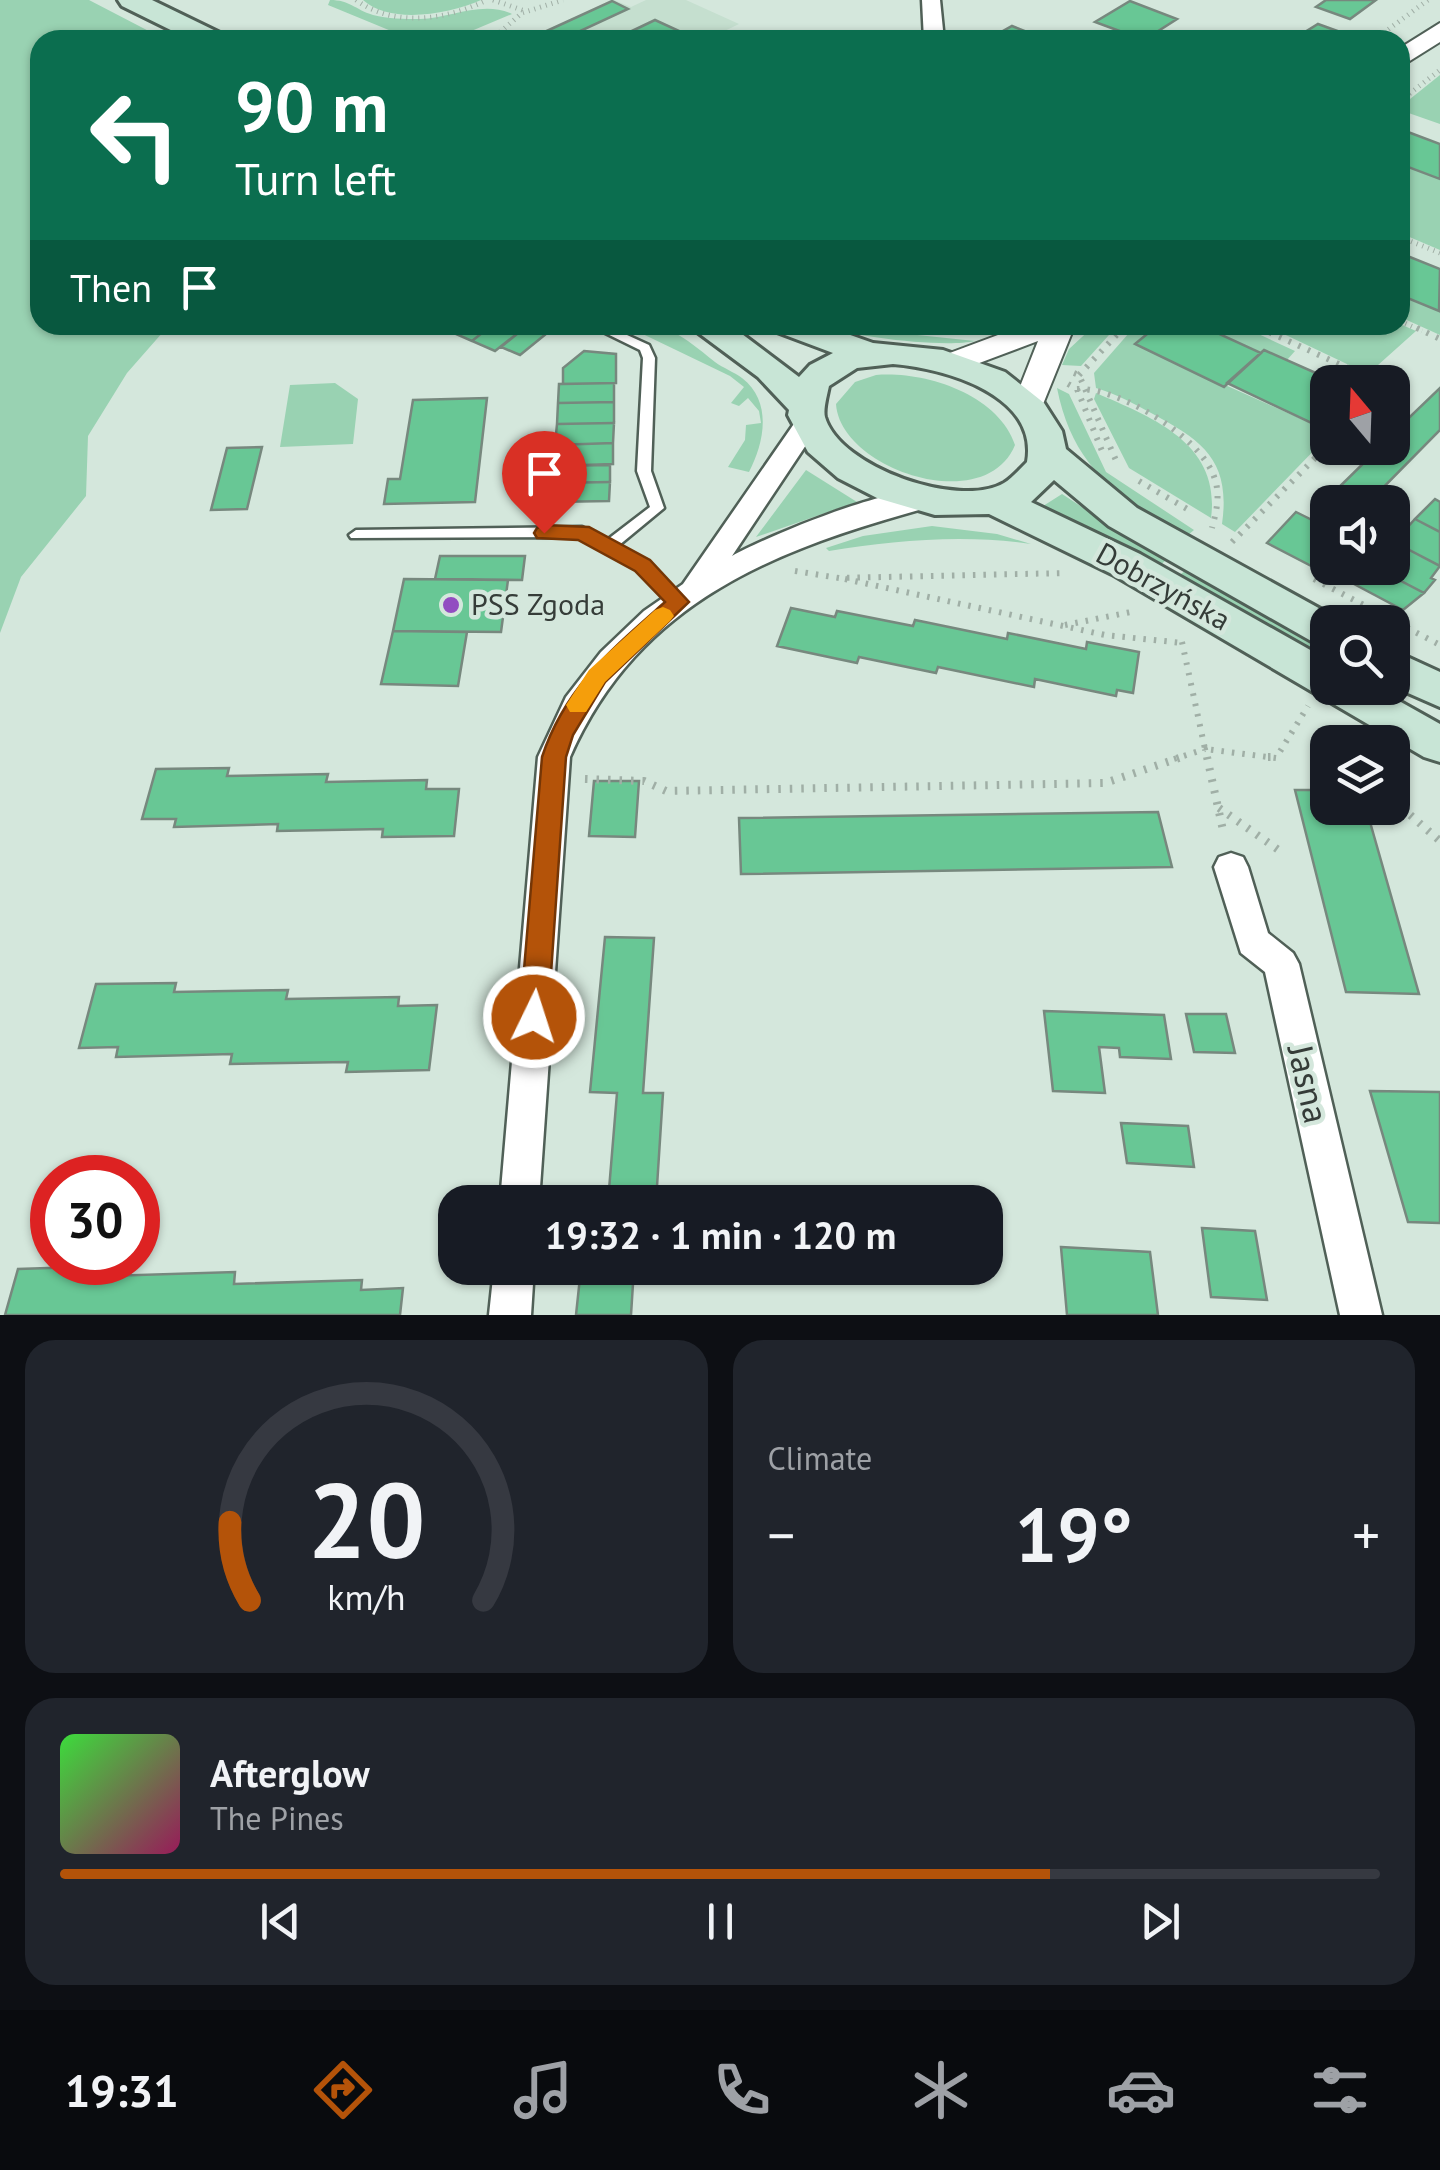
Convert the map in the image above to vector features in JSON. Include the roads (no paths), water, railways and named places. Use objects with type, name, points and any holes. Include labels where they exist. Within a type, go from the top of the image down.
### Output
[{"type":"main road","points":[[131,0],[192,30]]},
{"type":"main road","points":[[722,335],[785,380],[817,439],[846,464],[890,488],[923,500],[970,505],[995,502],[1038,475],[1048,453],[1043,429],[1028,406],[1000,386],[950,364],[908,354],[870,354],[842,361],[823,372],[812,384],[806,414]]},
{"type":"main road","points":[[817,335],[870,354]]},
{"type":"main road","name":"Dobrzyńska","points":[[1048,453],[1095,497],[1124,517],[1310,621]]},
{"type":"main road","name":"Dobrzyńska","points":[[995,502],[1126,564],[1310,681]]},
{"type":"main road","points":[[1410,675],[1440,691]]},
{"type":"main road","name":"Dobrzyńska","points":[[1355,705],[1440,745]]},
{"type":"street","points":[[931,0],[933,30]]},
{"type":"street","points":[[1410,52],[1440,30]]},
{"type":"street","points":[[950,364],[1029,335]]},
{"type":"street","points":[[1028,406],[1056,372],[1056,335]]},
{"type":"street","points":[[686,596],[806,414]]},
{"type":"street","points":[[520,1185],[554,757],[562,733],[597,676],[686,596],[771,546],[827,522],[923,500]]},
{"type":"street","name":"Jasna","points":[[1230,867],[1253,942],[1281,964],[1361,1315]]},
{"type":"street","points":[[510,1315],[513,1285]]},
{"type":"lane","points":[[609,546],[657,508],[644,470],[649,358],[646,348],[618,335]]},
{"type":"lane","points":[[356,535],[582,532],[642,565],[686,596]]},
{"type":"place","name":"PSS Zgoda","points":[[451,605]]}]
